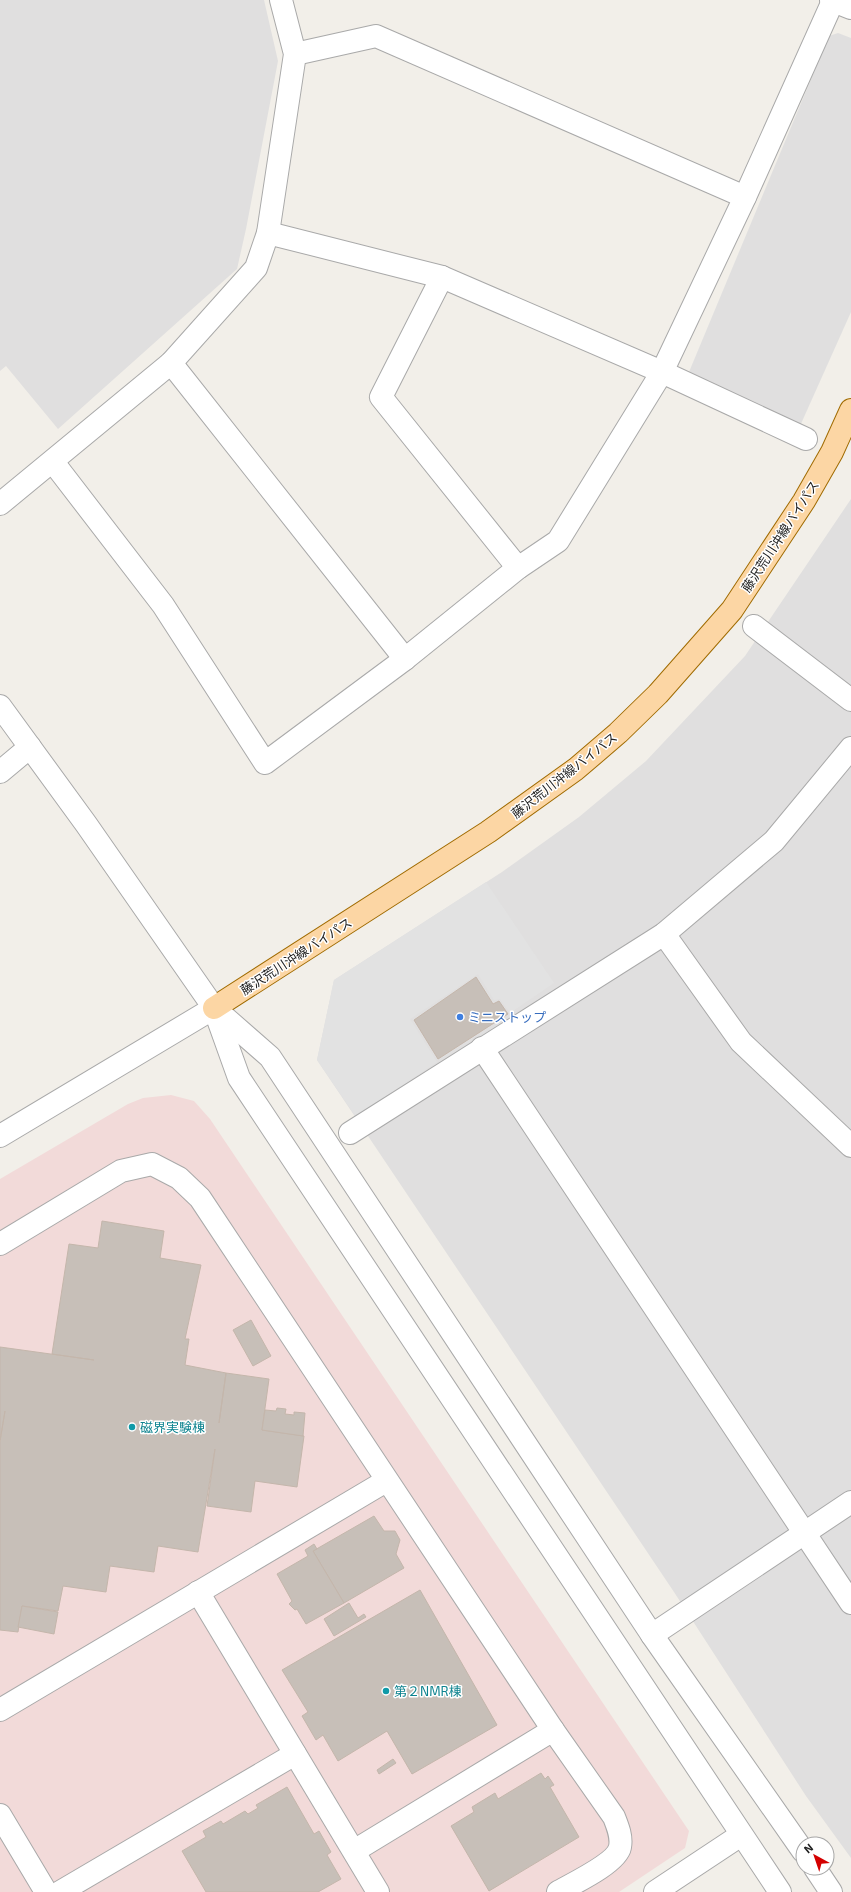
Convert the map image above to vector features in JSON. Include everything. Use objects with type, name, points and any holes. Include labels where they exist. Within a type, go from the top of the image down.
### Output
[{"type":"main road","name":"藤沢荒川沖線バイパス","points":[[214,1008],[507,819],[576,768],[618,734],[658,694],[732,610],[804,501],[832,452],[851,410]]},
{"type":"street","points":[[0,504],[53,462],[171,363],[256,268],[268,233],[295,54],[281,0]]},
{"type":"street","points":[[53,462],[163,605],[265,763],[405,659],[518,568],[558,541],[662,372],[838,3]]},
{"type":"street","points":[[295,54],[376,36],[745,197]]},
{"type":"street","points":[[268,233],[442,277],[662,372],[806,439]]},
{"type":"street","points":[[442,277],[381,397],[518,568]]},
{"type":"street","points":[[171,363],[405,659]]},
{"type":"street","points":[[754,626],[851,700]]},
{"type":"street","points":[[0,706],[149,913],[214,1008],[270,1058],[652,1635],[795,1841]]},
{"type":"street","points":[[0,772],[30,747]]},
{"type":"street","points":[[350,1132],[664,934],[774,841],[851,748]]},
{"type":"street","points":[[664,934],[741,1042],[851,1146]]},
{"type":"street","points":[[0,1136],[214,1008]]},
{"type":"street","points":[[214,1008],[242,1084],[780,1892]]},
{"type":"street","points":[[482,1048],[851,1603]]},
{"type":"street","points":[[0,1244],[121,1171],[152,1164],[179,1178],[200,1198],[386,1481],[553,1730],[614,1817],[620,1831],[620,1848],[610,1862],[558,1892]]},
{"type":"street","points":[[0,1710],[386,1481]]},
{"type":"street","points":[[652,1635],[851,1502]]},
{"type":"street","points":[[198,1592],[378,1892]]},
{"type":"street","points":[[354,1851],[553,1730]]},
{"type":"street","points":[[60,1892],[296,1754]]},
{"type":"street","points":[[0,1815],[46,1892]]},
{"type":"street","points":[[655,1892],[741,1835]]},
{"type":"street","points":[[820,1876],[831,1892]]},
{"type":"shaded area","points":[[0,0],[264,0],[278,61],[237,269],[58,429],[6,366],[0,371]]},
{"type":"shaded area","points":[[838,33],[851,38],[851,312],[800,426],[689,372],[829,36]]},
{"type":"shaded area","points":[[851,499],[851,1858],[806,1796],[674,1592],[317,1060],[334,980],[502,872],[579,817],[646,761],[745,656]]},
{"type":"shaded area","points":[[486,882],[554,983],[510,1013],[500,999],[494,1000],[478,974],[410,1019],[437,1062],[356,1117],[317,1060],[334,980]]},
{"type":"shaded area","points":[[171,1095],[194,1101],[210,1119],[689,1831],[685,1848],[619,1892],[0,1892],[0,1179],[128,1104],[143,1098]]},
{"type":"building","name":"ミニストップ","points":[[476,977],[493,1004],[499,1001],[508,1014],[438,1059],[414,1020]]},
{"type":"building","name":"磁界実験棟","points":[[102,1221],[164,1231],[160,1258],[201,1265],[185,1339],[189,1339],[185,1365],[269,1379],[262,1430],[304,1436],[297,1487],[255,1481],[251,1512],[207,1506],[215,1449],[198,1552],[158,1546],[154,1572],[110,1566],[106,1592],[63,1586],[58,1611],[22,1606],[18,1632],[0,1630],[0,1442],[5,1411],[0,1440],[0,1347],[94,1360],[52,1354],[69,1244],[98,1248]]},
{"type":"building","points":[[251,1320],[271,1356],[253,1366],[233,1330]]},
{"type":"building","points":[[277,1408],[286,1409],[285,1414],[294,1415],[294,1412],[305,1413],[303,1436],[262,1430],[265,1410],[276,1411]]},
{"type":"building","points":[[374,1516],[384,1531],[395,1531],[400,1540],[396,1554],[404,1568],[344,1603],[313,1551]]},
{"type":"building","points":[[314,1544],[317,1549],[313,1551],[344,1603],[306,1624],[297,1609],[295,1610],[289,1604],[292,1601],[277,1574],[308,1556],[305,1550]]},
{"type":"building","name":"第２NMR棟","points":[[420,1590],[497,1725],[412,1774],[387,1731],[338,1761],[323,1735],[316,1740],[302,1716],[308,1712],[282,1670]]},
{"type":"building","points":[[349,1603],[358,1618],[364,1614],[366,1617],[334,1636],[324,1619]]},
{"type":"building","points":[[22,1606],[58,1612],[54,1634],[18,1627]]},
{"type":"building","points":[[393,1759],[396,1763],[379,1774],[377,1770]]},
{"type":"building","points":[[541,1773],[545,1779],[548,1776],[554,1785],[550,1787],[579,1837],[489,1891],[451,1826],[474,1812],[472,1807],[495,1793],[498,1799]]},
{"type":"building","points":[[287,1787],[314,1834],[319,1831],[331,1852],[327,1855],[341,1879],[318,1892],[206,1892],[182,1851],[206,1837],[203,1831],[221,1821],[223,1824],[245,1811],[248,1814],[258,1808],[256,1805]]},
{"type":"place","name":"ミニストップ","points":[[460,1017]]},
{"type":"place","name":"磁界実験棟","points":[[132,1427]]},
{"type":"place","name":"第２NMR棟","points":[[386,1691]]}]
